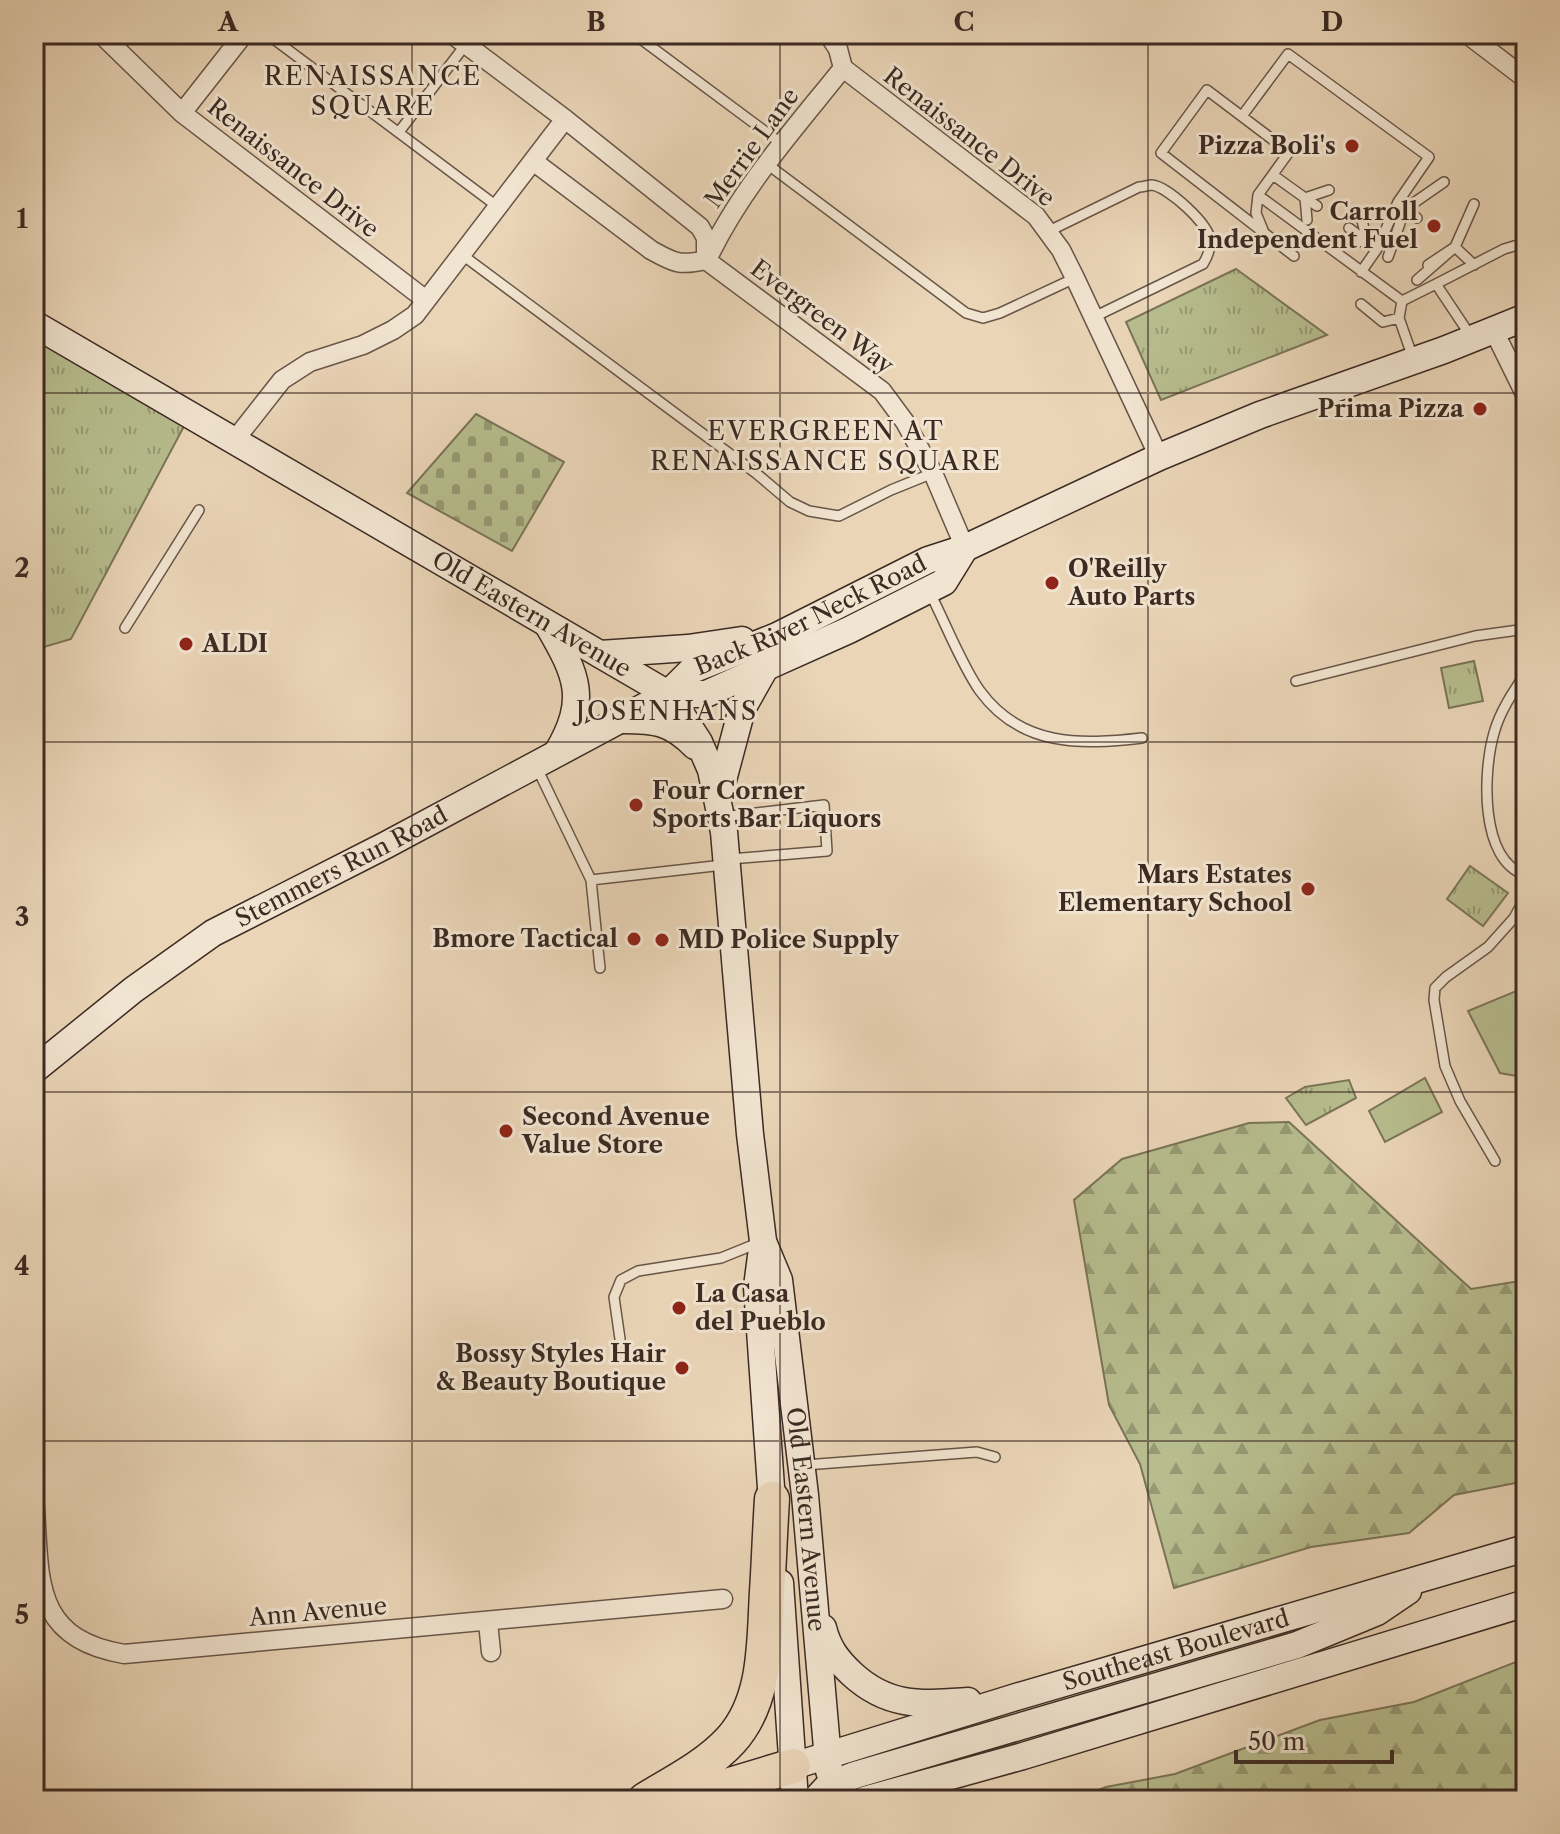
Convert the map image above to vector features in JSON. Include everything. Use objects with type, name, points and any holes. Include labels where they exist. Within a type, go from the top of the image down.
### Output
[{"type":"highway","points":[[645,1800],[716,1755],[734,1736],[752,1707],[764,1652],[772,1499]]},
{"type":"highway","points":[[680,1800],[793,1766]]},
{"type":"street","name":"Renaissance Drive","points":[[101,34],[182,113],[426,300]]},
{"type":"street","points":[[182,113],[244,34]]},
{"type":"street","name":"Renaissance Drive","points":[[828,34],[838,49],[843,68],[1036,216],[1049,231],[1094,317],[1159,457]]},
{"type":"street","points":[[1467,34],[1526,79]]},
{"type":"street","points":[[459,39],[700,227],[706,238],[706,260],[684,265],[651,250],[533,161]]},
{"type":"street","name":"Merrie Lane","points":[[706,260],[719,233],[767,164],[843,68]]},
{"type":"street","points":[[234,441],[282,380],[310,362],[363,345],[415,315],[565,119]]},
{"type":"street","name":"Evergreen Way","points":[[706,260],[882,391],[905,422],[933,473],[965,548]]},
{"type":"street","name":"Back River Neck Road","points":[[668,694],[692,670],[777,636],[928,560],[965,548],[1159,457],[1260,415],[1414,361],[1526,317]]},
{"type":"street","name":"Old Eastern Avenue","points":[[34,324],[668,694],[683,714],[705,755],[720,806],[727,862],[750,1134],[763,1241],[757,1287],[795,1800]]},
{"type":"street","points":[[1484,335],[1526,396]]},
{"type":"street","name":"Back River Neck Road","points":[[668,694],[706,694],[764,670],[929,590],[944,582],[965,548]]},
{"type":"street","points":[[546,759],[566,737],[575,711],[577,688],[572,666],[548,625]]},
{"type":"street","points":[[600,654],[688,648],[777,636]]},
{"type":"street","points":[[720,806],[742,709],[764,670]]},
{"type":"street","name":"Stemmers Run Road","points":[[34,1070],[144,981],[213,933],[386,845],[668,694]]},
{"type":"street","points":[[619,720],[651,720],[669,725],[705,755]]},
{"type":"street","name":"Old Eastern Avenue","points":[[763,1241],[779,1280],[801,1466],[828,1755],[825,1795]]},
{"type":"street","name":"Ann Avenue","points":[[34,1496],[42,1592],[50,1611],[68,1633],[98,1650],[124,1654],[723,1599]]},
{"type":"street","name":"Southeast Boulevard","points":[[793,1766],[1016,1697],[1526,1548]]},
{"type":"street","points":[[825,1795],[855,1775],[1297,1645],[1377,1612],[1431,1576]]},
{"type":"street","points":[[812,1586],[828,1646],[841,1663],[873,1692],[894,1700],[928,1704],[1016,1697]]},
{"type":"street","points":[[864,1800],[1023,1756],[1526,1603]]},
{"type":"street","points":[[488,1622],[491,1652]]},
{"type":"street","points":[[923,1800],[1023,1756]]},
{"type":"lane","points":[[267,34],[498,207]]},
{"type":"lane","points":[[634,34],[782,144]]},
{"type":"lane","points":[[399,132],[459,39]]},
{"type":"lane","points":[[1242,116],[1288,54],[1429,157],[1361,272]]},
{"type":"lane","points":[[1263,232],[1256,213],[1258,195],[1289,152],[1207,90],[1161,153],[1263,232],[1294,256]]},
{"type":"lane","points":[[767,164],[966,313],[983,318],[1000,313],[1075,278]]},
{"type":"lane","points":[[1273,175],[1317,206]]},
{"type":"lane","points":[[1388,257],[1402,205],[1444,182]]},
{"type":"lane","points":[[1049,231],[1139,187],[1152,185],[1166,191],[1201,221],[1211,238],[1209,253],[1203,264],[1094,317]]},
{"type":"lane","points":[[1305,198],[1329,190]]},
{"type":"lane","points":[[1258,195],[1402,301]]},
{"type":"lane","points":[[1402,205],[1434,195]]},
{"type":"lane","points":[[1305,198],[1307,220]]},
{"type":"lane","points":[[1417,280],[1455,247],[1474,204]]},
{"type":"lane","points":[[1402,205],[1417,218]]},
{"type":"lane","points":[[1399,243],[1402,205]]},
{"type":"lane","points":[[1360,212],[1367,241]]},
{"type":"lane","points":[[1428,265],[1455,247],[1463,218]]},
{"type":"lane","points":[[1349,228],[1377,249]]},
{"type":"lane","points":[[1338,243],[1367,241]]},
{"type":"lane","points":[[1445,242],[1474,265]]},
{"type":"lane","points":[[1402,301],[1521,244],[1526,251]]},
{"type":"lane","points":[[461,254],[757,474],[790,502],[809,511],[839,516],[933,473]]},
{"type":"lane","points":[[1436,284],[1484,335]]},
{"type":"lane","points":[[1402,301],[1399,318],[1414,361]]},
{"type":"lane","points":[[1361,304],[1383,322],[1399,318]]},
{"type":"lane","points":[[125,628],[199,510]]},
{"type":"lane","points":[[929,590],[979,689],[995,709],[1029,730],[1060,741],[1104,742],[1142,738]]},
{"type":"lane","points":[[1296,681],[1475,636],[1526,629]]},
{"type":"lane","points":[[1526,673],[1502,709],[1493,735],[1487,796],[1491,830],[1505,862],[1516,872],[1526,875]]},
{"type":"lane","points":[[546,759],[591,880],[600,968]]},
{"type":"lane","points":[[591,880],[827,851],[824,805],[720,806]]},
{"type":"lane","points":[[1495,1161],[1460,1101],[1445,1066],[1434,1000],[1435,988],[1488,947],[1514,918],[1526,896]]},
{"type":"lane","points":[[620,1339],[614,1297],[621,1280],[638,1271],[721,1258],[763,1241]]},
{"type":"lane","points":[[801,1466],[977,1452],[995,1457]]},
{"type":"green space","points":[[1236,269],[1327,335],[1161,400],[1126,322]]},
{"type":"green space","points":[[34,323],[190,415],[71,639],[34,650]]},
{"type":"green space","points":[[476,414],[564,462],[512,551],[407,493]]},
{"type":"green space","points":[[1474,661],[1483,701],[1449,708],[1441,668]]},
{"type":"green space","points":[[1470,866],[1508,893],[1483,926],[1447,899]]},
{"type":"green space","points":[[1526,987],[1526,1075],[1522,1077],[1500,1073],[1468,1011]]},
{"type":"green space","points":[[1425,1078],[1442,1112],[1385,1142],[1369,1111]]},
{"type":"green space","points":[[1349,1080],[1356,1098],[1306,1125],[1286,1098],[1305,1087]]},
{"type":"green space","points":[[1289,1122],[1471,1289],[1526,1280],[1526,1481],[1454,1495],[1409,1533],[1311,1547],[1174,1588],[1140,1464],[1109,1405],[1074,1200],[1122,1159],[1249,1123]]},
{"type":"green space","points":[[1526,1658],[1526,1800],[1074,1800],[1106,1787],[1175,1774],[1320,1720],[1414,1702]]},
{"type":"place","name":"Pizza Boli's","points":[[1352,146]]},
{"type":"place","name":"Carroll Independent Fuel","points":[[1434,226]]},
{"type":"place","name":"Prima Pizza","points":[[1480,409]]},
{"type":"place","name":"O'Reilly Auto Parts","points":[[1052,583]]},
{"type":"place","name":"ALDI","points":[[186,644]]},
{"type":"place","name":"Four Corner Sports Bar Liquors","points":[[636,805]]},
{"type":"place","name":"Mars Estates Elementary School","points":[[1308,889]]},
{"type":"place","name":"Bmore Tactical","points":[[634,939]]},
{"type":"place","name":"MD Police Supply","points":[[662,940]]},
{"type":"place","name":"Second Avenue Value Store","points":[[506,1131]]},
{"type":"place","name":"La Casa del Pueblo","points":[[679,1308]]},
{"type":"place","name":"Bossy Styles Hair & Beauty Boutique","points":[[682,1368]]},
{"type":"district","name":"RENAISSANCE SQUARE","points":[[373,91]]},
{"type":"district","name":"EVERGREEN AT RENAISSANCE SQUARE","points":[[826,446]]},
{"type":"district","name":"JOSENHANS","points":[[667,711]]}]
